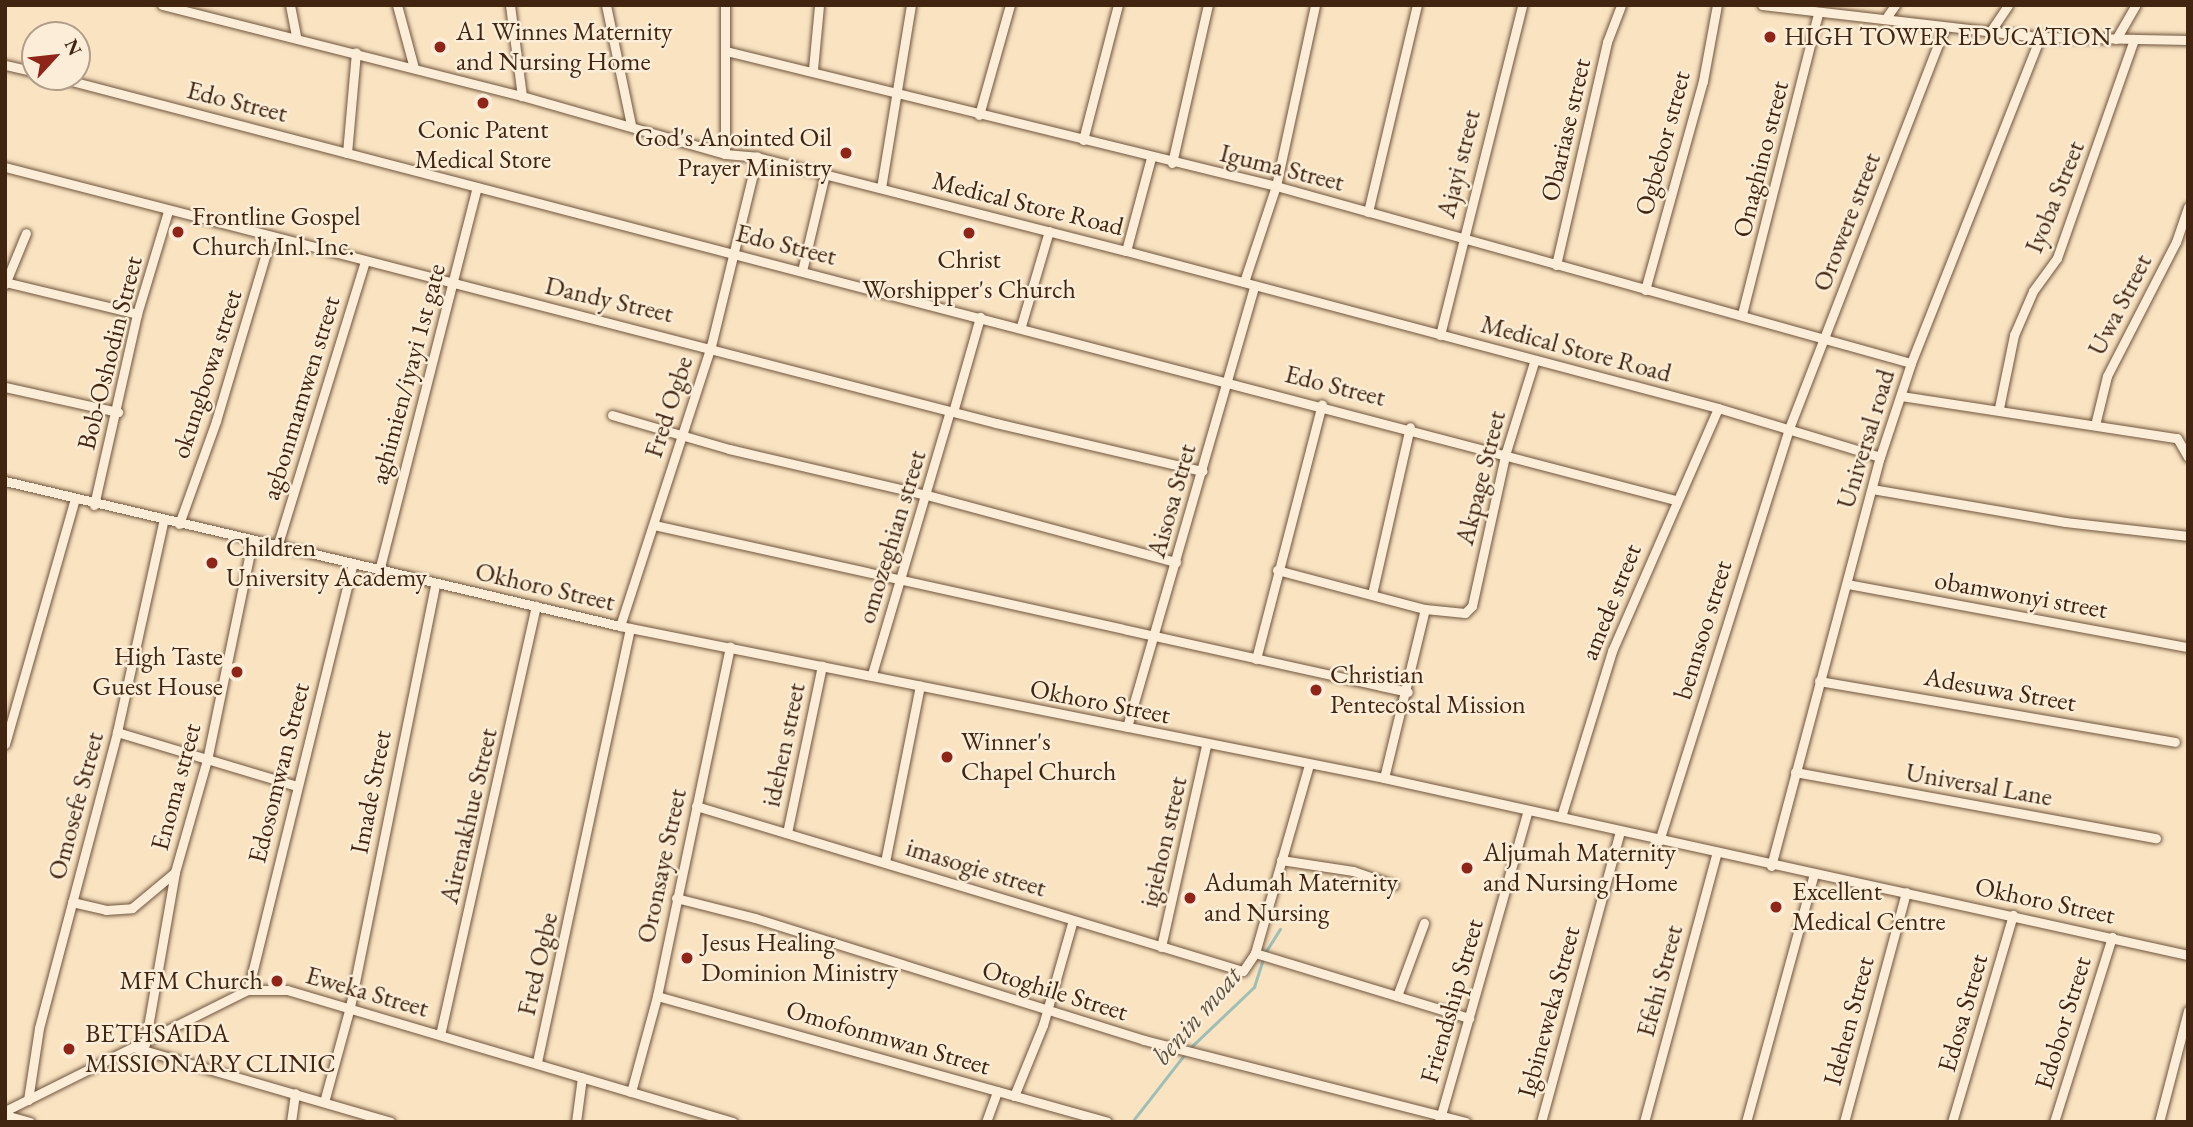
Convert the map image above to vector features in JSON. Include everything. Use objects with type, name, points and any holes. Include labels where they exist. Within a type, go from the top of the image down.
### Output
[{"type":"street","name":"Medical Store Road","points":[[162,5],[184,8],[356,52],[631,125],[725,154],[757,158],[825,174],[1126,251],[1534,362],[1718,408],[1880,457]]},
{"type":"street","points":[[290,5],[296,37]]},
{"type":"street","points":[[397,5],[414,68]]},
{"type":"street","points":[[509,5],[522,96]]},
{"type":"street","points":[[606,5],[631,125]]},
{"type":"street","points":[[725,154],[726,5]]},
{"type":"street","points":[[813,68],[819,5]]},
{"type":"street","points":[[881,188],[911,5]]},
{"type":"street","points":[[979,115],[1010,5]]},
{"type":"street","points":[[1083,140],[1118,5]]},
{"type":"street","points":[[1172,163],[1208,5]]},
{"type":"street","name":"Aisosa Stret","points":[[1127,727],[1229,381],[1249,284],[1276,186],[1315,5]]},
{"type":"street","points":[[1368,212],[1417,5]]},
{"type":"street","name":"Ajayi street","points":[[1440,335],[1461,239],[1522,5]]},
{"type":"street","name":"Obariase street","points":[[1556,265],[1607,42],[1621,5]]},
{"type":"street","name":"Ogbebor street","points":[[1645,290],[1703,81],[1717,5]]},
{"type":"street","points":[[1762,5],[2040,37],[2188,40]]},
{"type":"street","points":[[1886,18],[1895,5]]},
{"type":"street","points":[[1990,32],[2008,5]]},
{"type":"street","points":[[2116,39],[2136,5]]},
{"type":"street","name":"Onaghino street","points":[[1742,314],[1818,13]]},
{"type":"street","name":"Orowere street","points":[[1788,431],[1945,27]]},
{"type":"street","name":"Universal road","points":[[1771,866],[1880,457],[1911,363],[2040,37]]},
{"type":"street","name":"Iyoba Street","points":[[1999,408],[2014,335],[2033,291],[2057,258],[2134,39]]},
{"type":"street","name":"Iguma Street","points":[[726,51],[813,68],[979,115],[1276,186],[1911,363]]},
{"type":"street","points":[[347,153],[356,52]]},
{"type":"street","name":"Edo Street","points":[[91,86],[1506,452],[1675,500]]},
{"type":"street","name":"Fred Ogbe","points":[[620,626],[711,346],[757,158]]},
{"type":"street","points":[[1126,251],[1151,158]]},
{"type":"street","name":"Dandy Street","points":[[5,167],[455,284],[711,346],[952,411],[1203,471]]},
{"type":"street","points":[[802,271],[825,174]]},
{"type":"street","name":"aghimien/iyayi 1st gate","points":[[379,571],[420,401],[455,284],[477,187]]},
{"type":"street","name":"Uwa Street","points":[[2095,425],[2107,376],[2176,242],[2188,207]]},
{"type":"street","name":"Bob-Oshodin Street","points":[[94,505],[118,412],[137,314],[168,211]]},
{"type":"street","points":[[1021,326],[1049,231]]},
{"type":"street","points":[[26,233],[5,283],[137,314]]},
{"type":"street","name":"okungbowa street","points":[[179,524],[216,421],[271,236]]},
{"type":"street","name":"agbonmamwen street","points":[[277,547],[365,261]]},
{"type":"street","name":"omozeghian street","points":[[872,674],[980,317]]},
{"type":"street","name":"Akpage Street","points":[[1425,609],[1456,616],[1472,606],[1506,452],[1534,362]]},
{"type":"street","points":[[5,387],[118,412]]},
{"type":"street","points":[[1901,396],[1999,408],[2177,438],[2188,457]]},
{"type":"street","points":[[1256,659],[1322,404]]},
{"type":"street","name":"amede street","points":[[1561,817],[1612,651],[1675,500],[1718,408]]},
{"type":"street","points":[[612,415],[729,449],[927,495],[1177,562]]},
{"type":"street","points":[[1372,594],[1410,427]]},
{"type":"street","name":"bennsoo street","points":[[1659,841],[1788,431]]},
{"type":"street","name":"Okhoro Street","points":[[5,481],[163,522],[620,626],[872,674],[1206,745],[1384,778],[1771,866],[1906,892],[2188,955]]},
{"type":"street","points":[[1872,489],[2065,522],[2188,536]]},
{"type":"street","points":[[5,744],[75,499]]},
{"type":"street","name":"Omosefe Street","points":[[28,1100],[39,1028],[117,732],[163,522]]},
{"type":"street","points":[[654,525],[1154,639],[1408,692]]},
{"type":"street","name":"Enoma street","points":[[141,1046],[175,872],[208,760],[252,542]]},
{"type":"street","name":"Edosomwan Street","points":[[248,990],[352,566]]},
{"type":"street","points":[[1277,570],[1425,609],[1408,692],[1384,778]]},
{"type":"street","name":"Imade Street","points":[[324,1102],[350,1007],[435,584]]},
{"type":"street","name":"obamwonyi street","points":[[1847,584],[2188,647]]},
{"type":"street","name":"Airenakhue Street","points":[[440,1035],[537,606]]},
{"type":"street","name":"Fred Ogbe","points":[[537,1062],[630,628]]},
{"type":"street","name":"Oronsaye Street","points":[[631,1092],[657,996],[730,646]]},
{"type":"street","name":"idehen street","points":[[787,833],[822,666]]},
{"type":"street","name":"Adesuwa Street","points":[[1819,681],[2175,742]]},
{"type":"street","points":[[885,862],[920,685]]},
{"type":"street","points":[[117,732],[297,786]]},
{"type":"street","name":"igiehon street","points":[[1161,947],[1206,745]]},
{"type":"street","points":[[1309,765],[1255,953],[1469,1018]]},
{"type":"street","name":"Universal Lane","points":[[1795,772],[2156,838]]},
{"type":"street","name":"imasogie street","points":[[696,806],[1243,971],[1255,953]]},
{"type":"street","name":"Friendship Street","points":[[1439,1119],[1528,810]]},
{"type":"street","name":"Igbineweka Street","points":[[1541,1122],[1620,832]]},
{"type":"street","name":"Efehi Street","points":[[1644,1122],[1717,852]]},
{"type":"street","points":[[1281,860],[1353,871],[1394,885]]},
{"type":"street","points":[[72,902],[106,910],[132,908],[175,872]]},
{"type":"street","points":[[1746,1122],[1814,873]]},
{"type":"street","name":"Idehen Street","points":[[1844,1122],[1906,892]]},
{"type":"street","name":"Otoghile Street","points":[[676,898],[755,918],[922,973],[1047,1008],[1144,1040],[1439,1119],[1466,1122]]},
{"type":"street","name":"Edosa Street","points":[[1952,1122],[2013,915]]},
{"type":"street","points":[[1014,1096],[1047,1008],[1073,920]]},
{"type":"street","points":[[1397,996],[1424,923]]},
{"type":"street","name":"Edobor Street","points":[[2054,1122],[2112,937]]},
{"type":"street","name":"Eweka Street","points":[[5,1113],[248,990],[287,990],[729,1121]]},
{"type":"street","name":"Omofonmwan Street","points":[[657,996],[1107,1122]]},
{"type":"street","points":[[2159,1122],[2188,1011]]},
{"type":"street","points":[[141,1046],[390,1122]]},
{"type":"street","points":[[576,1122],[582,1077]]},
{"type":"street","points":[[986,1122],[997,1091]]},
{"type":"street","points":[[291,1122],[295,1093]]},
{"type":"street","points":[[5,1113],[30,1122]]},
{"type":"waterway","name":"benin moat","points":[[1265,953],[1280,929]]},
{"type":"waterway","name":"benin moat","points":[[1189,1049],[1254,987],[1263,959]]},
{"type":"waterway","name":"benin moat","points":[[1132,1122],[1185,1054]]},
{"type":"place","name":"HIGH TOWER EDUCATION","points":[[1770,37]]},
{"type":"place","name":"A1 Winnes Maternity and Nursing Home","points":[[440,47]]},
{"type":"place","name":"Conic Patent Medical Store","points":[[483,103]]},
{"type":"place","name":"God's Anointed Oil Prayer Ministry","points":[[846,153]]},
{"type":"place","name":"Frontline Gospel Church Inl. Inc.","points":[[178,232]]},
{"type":"place","name":"Christ Worshipper's Church","points":[[969,233]]},
{"type":"place","name":"Children University Academy","points":[[212,563]]},
{"type":"place","name":"High Taste Guest House","points":[[237,672]]},
{"type":"place","name":"Christian Pentecostal Mission","points":[[1316,690]]},
{"type":"place","name":"Winner's Chapel Church","points":[[947,757]]},
{"type":"place","name":"Aljumah Maternity and Nursing Home","points":[[1467,868]]},
{"type":"place","name":"Adumah Maternity and Nursing","points":[[1190,898]]},
{"type":"place","name":"Excellent Medical Centre","points":[[1776,907]]},
{"type":"place","name":"Jesus Healing Dominion Ministry","points":[[687,958]]},
{"type":"place","name":"MFM Church","points":[[277,981]]},
{"type":"place","name":"BETHSAIDA MISSIONARY CLINIC","points":[[69,1049]]}]
